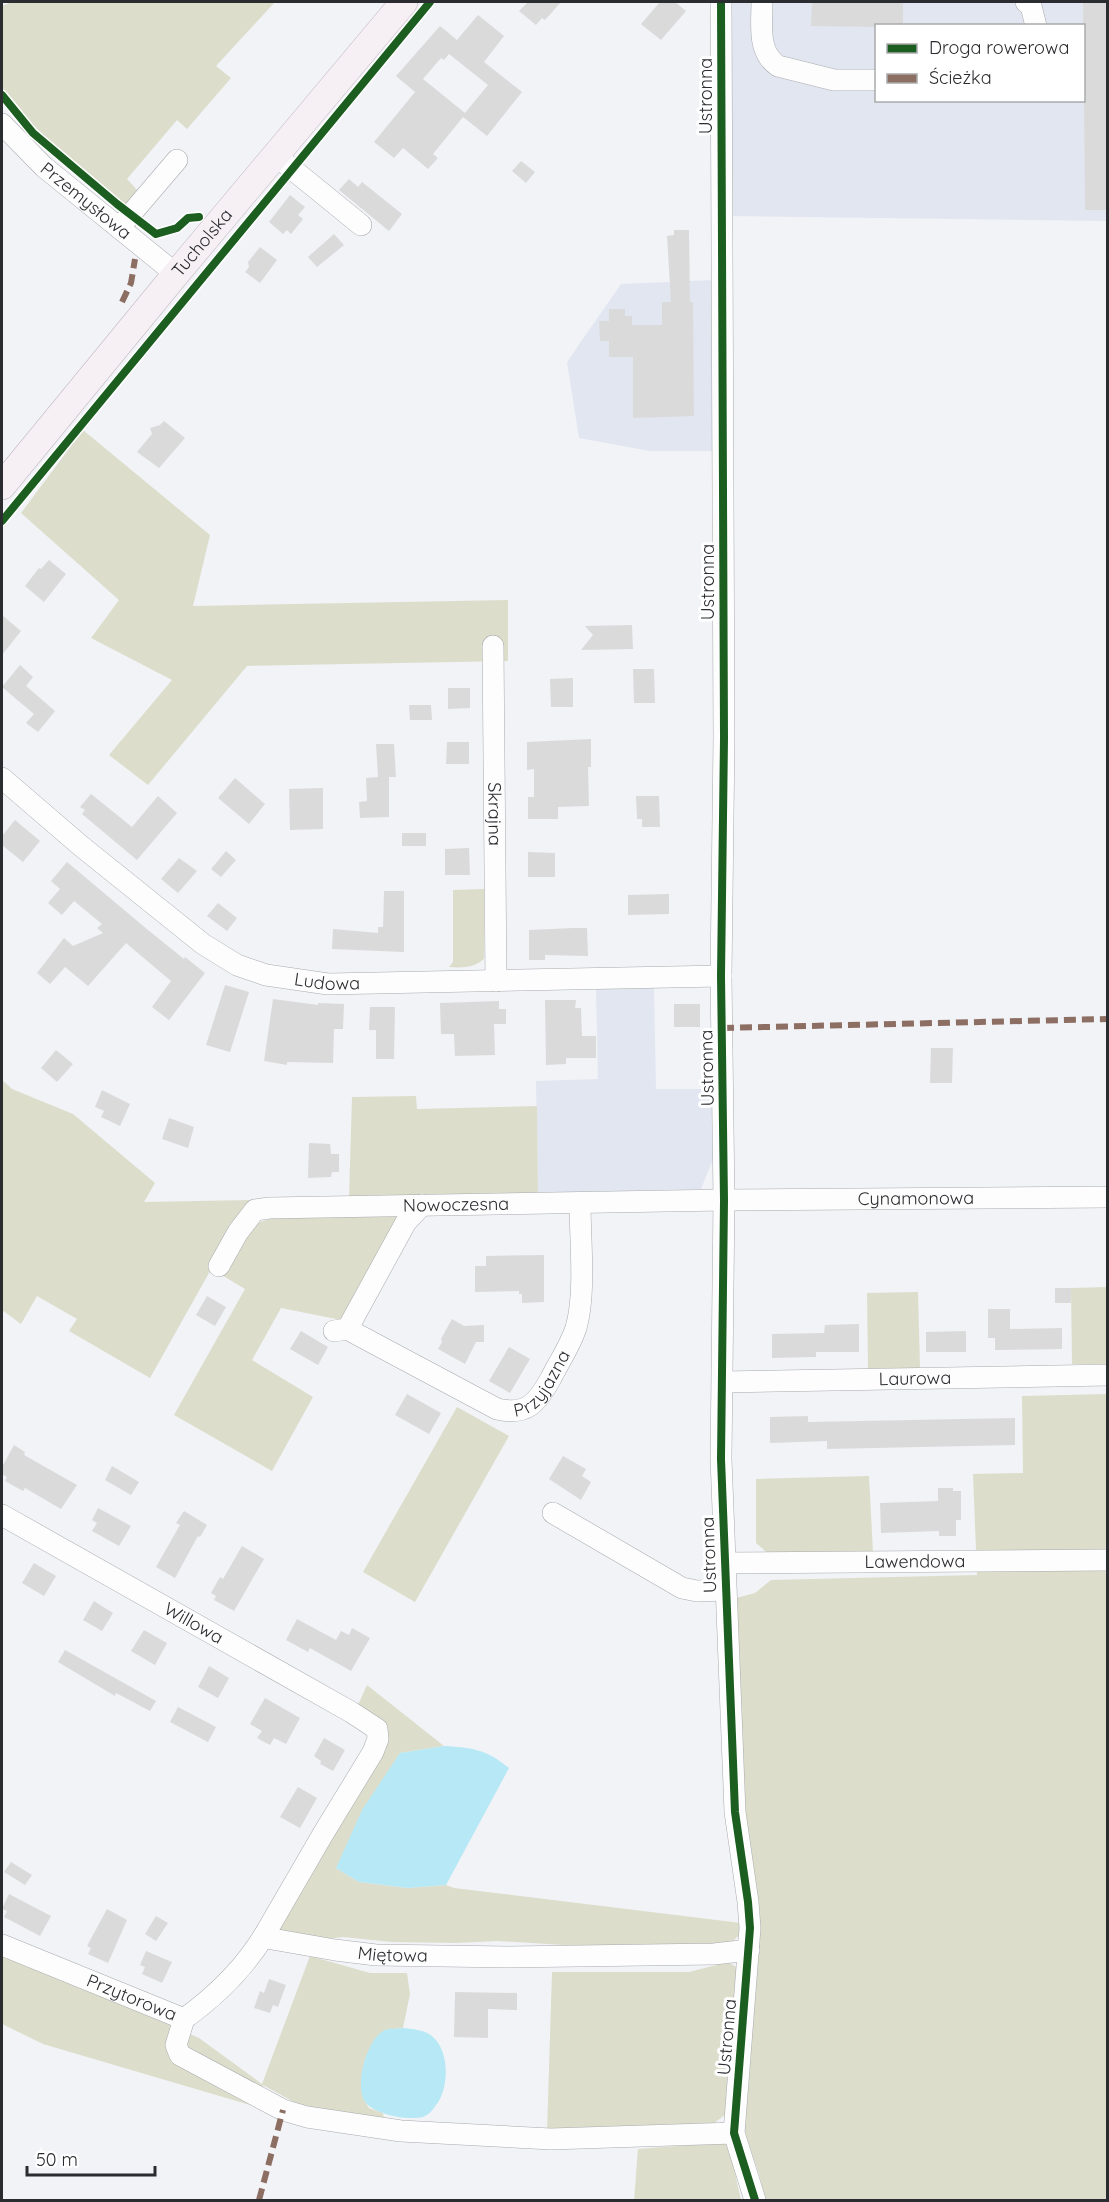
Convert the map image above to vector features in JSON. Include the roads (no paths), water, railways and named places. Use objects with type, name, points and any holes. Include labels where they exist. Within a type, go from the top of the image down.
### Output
[{"type":"main road","name":"Tucholska","points":[[2,486],[275,155],[395,5]]},
{"type":"street","name":"Ustronna","points":[[722,2],[724,738],[721,976],[724,1200],[721,1459],[735,1812],[748,1902],[749,1950],[734,2133]]},
{"type":"street","points":[[762,2],[762,39],[771,62],[778,66],[834,80],[875,80]]},
{"type":"street","points":[[1026,2],[1031,6],[1036,24]]},
{"type":"street","name":"Przemysłowa","points":[[2,124],[44,167],[176,274]]},
{"type":"street","points":[[275,155],[361,225]]},
{"type":"street","points":[[119,228],[177,160]]},
{"type":"street","name":"Skrajna","points":[[493,646],[496,981]]},
{"type":"street","name":"Ludowa","points":[[2,778],[81,846],[203,944],[237,965],[266,975],[328,984],[721,976]]},
{"type":"street","name":"Cynamonowa","points":[[724,1200],[1107,1197]]},
{"type":"street","name":"Nowoczesna","points":[[219,1266],[238,1232],[255,1210],[269,1208],[724,1200]]},
{"type":"street","name":"Przyjazna","points":[[422,1205],[406,1222],[340,1330],[497,1410],[510,1413],[522,1412],[543,1392],[576,1328],[581,1298],[580,1203]]},
{"type":"street","name":"Laurowa","points":[[723,1382],[1107,1375]]},
{"type":"street","points":[[554,1513],[682,1588],[697,1592],[725,1590]]},
{"type":"street","name":"Willowa","points":[[2,1515],[377,1729],[378,1739],[373,1752],[265,1934]]},
{"type":"street","name":"Lawendowa","points":[[725,1563],[1107,1560]]},
{"type":"street","points":[[184,2019],[223,1989],[265,1934]]},
{"type":"street","name":"Miętowa","points":[[265,1934],[272,1939],[376,1955],[508,1957],[714,1954],[749,1950]]},
{"type":"street","name":"Przytorowa","points":[[2,1945],[184,2019],[176,2045],[180,2055],[283,2110],[307,2117],[441,2135],[551,2139],[669,2137],[734,2133]]},
{"type":"street","points":[[734,2133],[755,2200]]},
{"type":"water","points":[[444,1746],[479,1751],[509,1768],[446,1885],[408,1888],[359,1882],[336,1868],[362,1810],[400,1753]]},
{"type":"water","points":[[403,2028],[419,2030],[433,2037],[439,2044],[445,2061],[445,2080],[440,2098],[432,2110],[423,2117],[400,2117],[382,2113],[368,2105],[362,2092],[364,2062],[373,2042],[385,2030]]}]
